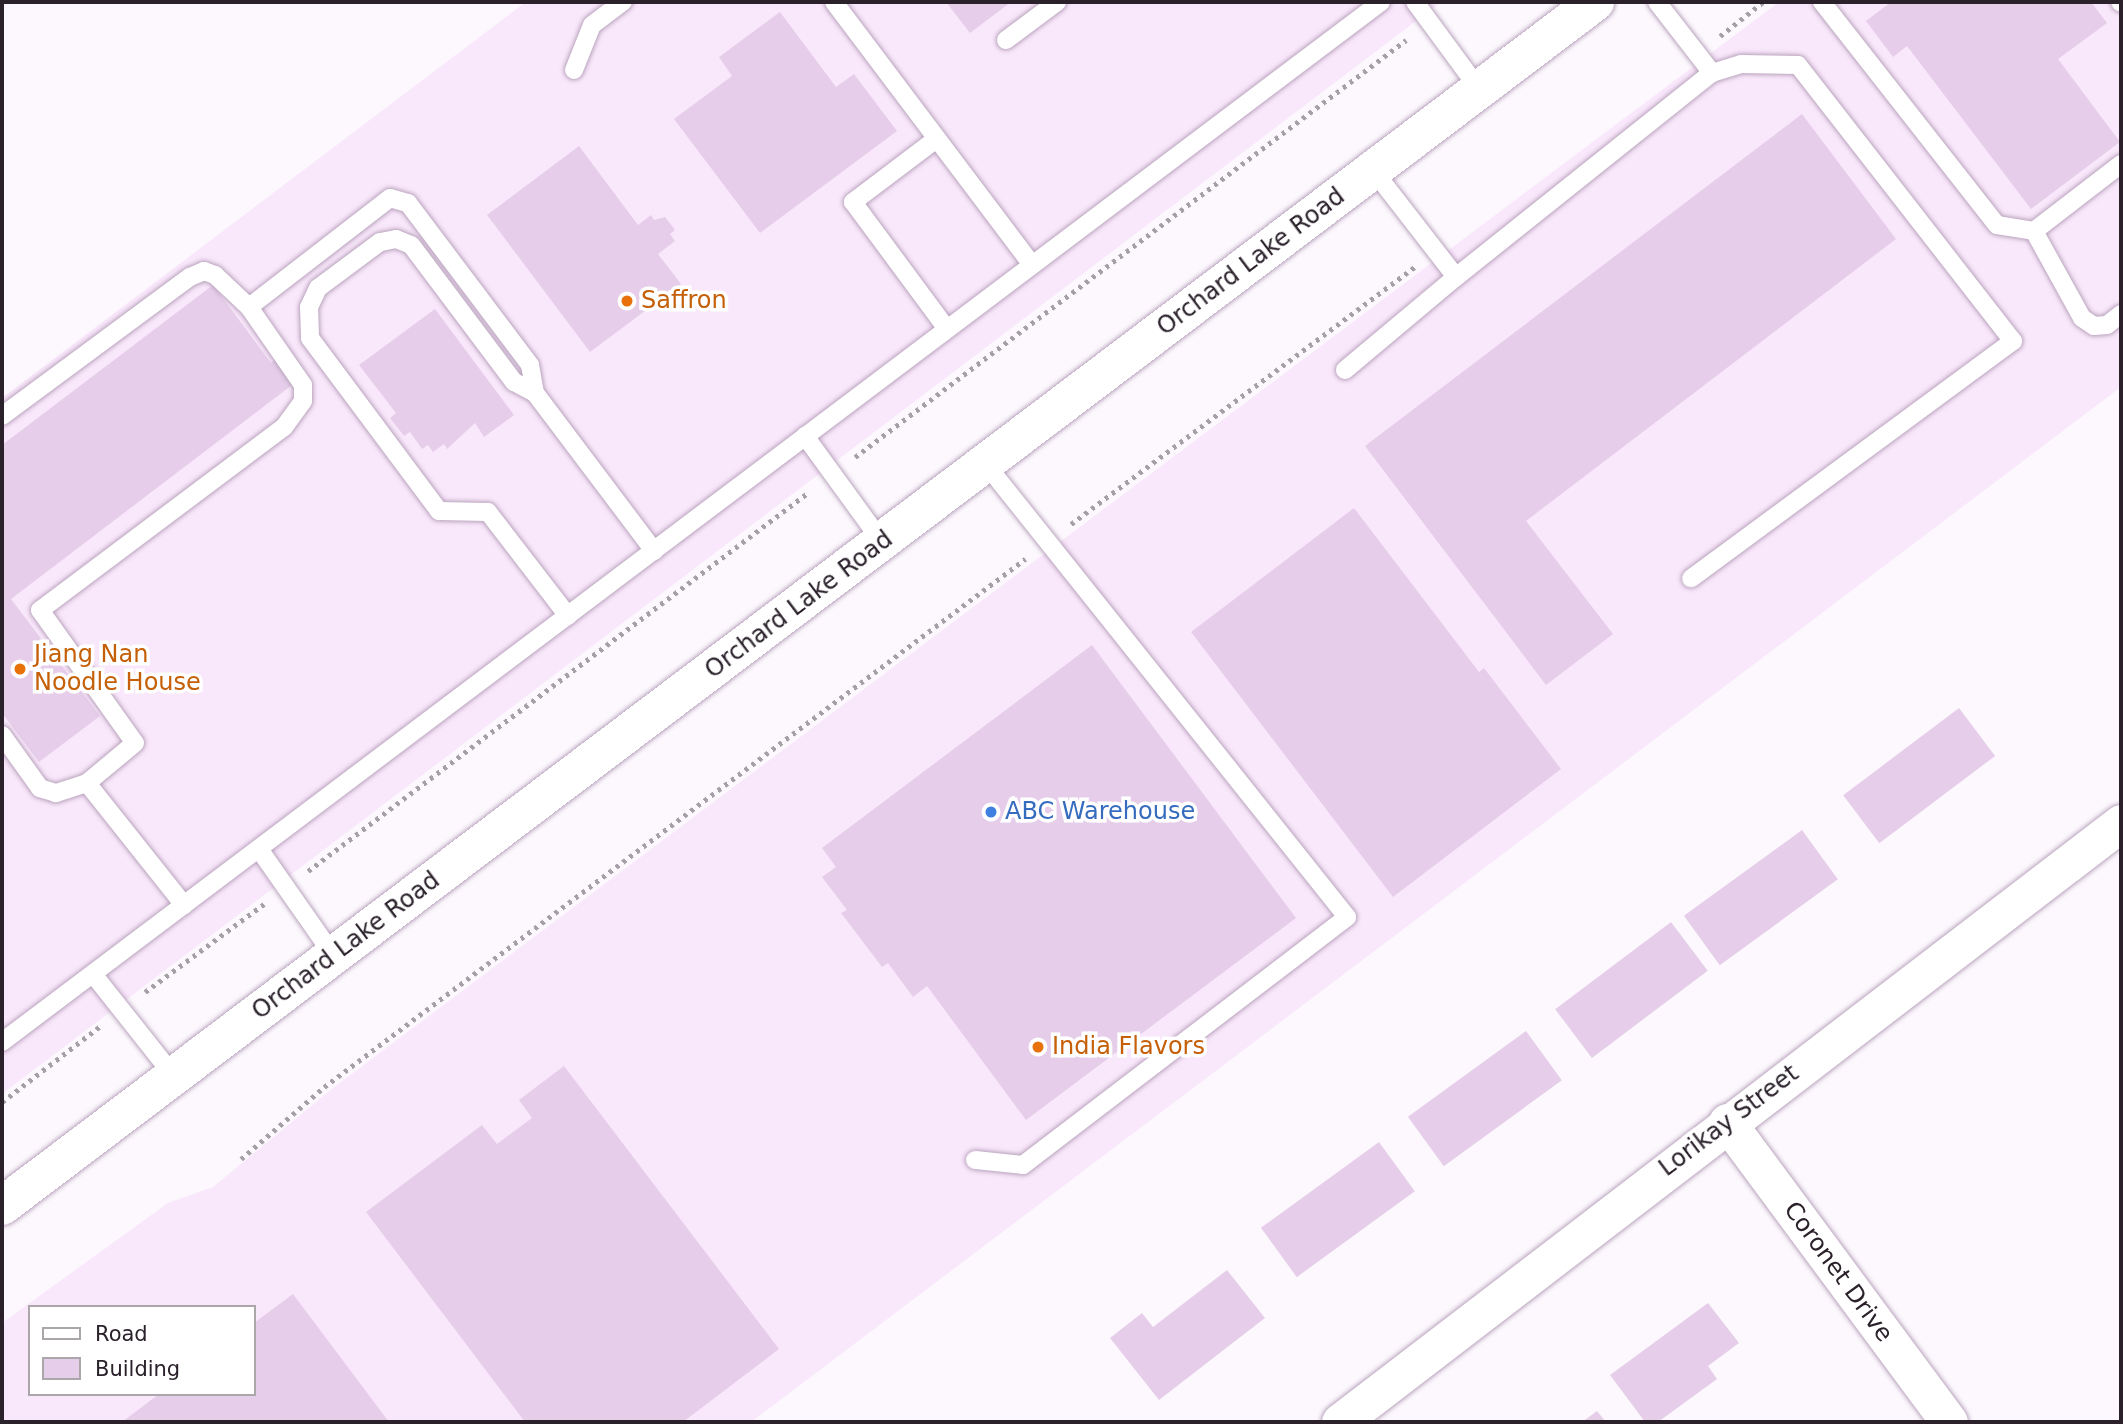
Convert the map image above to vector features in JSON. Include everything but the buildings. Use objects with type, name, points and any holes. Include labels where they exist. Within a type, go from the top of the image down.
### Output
[{"type":"main road","name":"Orchard Lake Road","points":[[2,1206],[173,1074],[334,956],[1595,2]]},
{"type":"street","name":"Lorikay Street","points":[[1340,1422],[1727,1122],[2121,823]]},
{"type":"street","name":"Coronet Drive","points":[[1727,1122],[1948,1422]]},
{"type":"lane","points":[[574,70],[592,25],[623,2]]},
{"type":"lane","points":[[834,2],[935,140],[1032,265]]},
{"type":"lane","points":[[1006,40],[1056,2]]},
{"type":"lane","points":[[2,1042],[1381,2]]},
{"type":"lane","points":[[1415,2],[1479,89]]},
{"type":"lane","points":[[1657,2],[1712,73]]},
{"type":"lane","points":[[1830,5],[1997,225],[2034,231],[2121,164]]},
{"type":"lane","points":[[1345,370],[1456,277],[1712,73],[1741,64],[1798,65],[2013,341],[1691,578]]},
{"type":"lane","points":[[935,140],[853,202],[947,329]]},
{"type":"lane","points":[[1373,170],[1456,277]]},
{"type":"lane","points":[[249,307],[390,198],[408,203],[530,365],[535,393]]},
{"type":"lane","points":[[2034,231],[2082,318],[2094,326],[2106,325],[2121,314]]},
{"type":"lane","points":[[568,616],[488,512],[439,511],[310,338],[309,307],[318,288],[380,242],[396,239],[411,245],[514,382],[535,393],[654,551]]},
{"type":"lane","points":[[2,416],[190,277],[204,271],[215,275],[249,307],[303,385],[303,401],[284,427],[40,610],[135,743],[87,783],[56,793],[40,788],[2,735]]},
{"type":"lane","points":[[805,436],[882,542]]},
{"type":"lane","points":[[975,1160],[1023,1165],[1347,917],[985,463]]},
{"type":"lane","points":[[87,783],[184,905]]},
{"type":"lane","points":[[259,849],[334,956]]},
{"type":"lane","points":[[93,974],[173,1074]]},
{"type":"path","points":[[1697,54],[1763,2]]},
{"type":"path","points":[[2,1102],[1429,23]]},
{"type":"path","points":[[241,1159],[324,1087],[1435,250]]},
{"type":"shaded area","points":[[526,2],[1441,2],[2,1094],[2,398]]},
{"type":"shaded area","points":[[1779,2],[2121,2],[2121,387],[751,1422],[2,1422],[2,1323],[168,1203],[213,1187],[333,1088]]},
{"type":"place","name":"Saffron","points":[[627,301]]},
{"type":"place","name":"Jiang Nan Noodle House","points":[[20,669]]},
{"type":"place","name":"ABC Warehouse","points":[[991,812]]},
{"type":"place","name":"India Flavors","points":[[1038,1047]]}]
